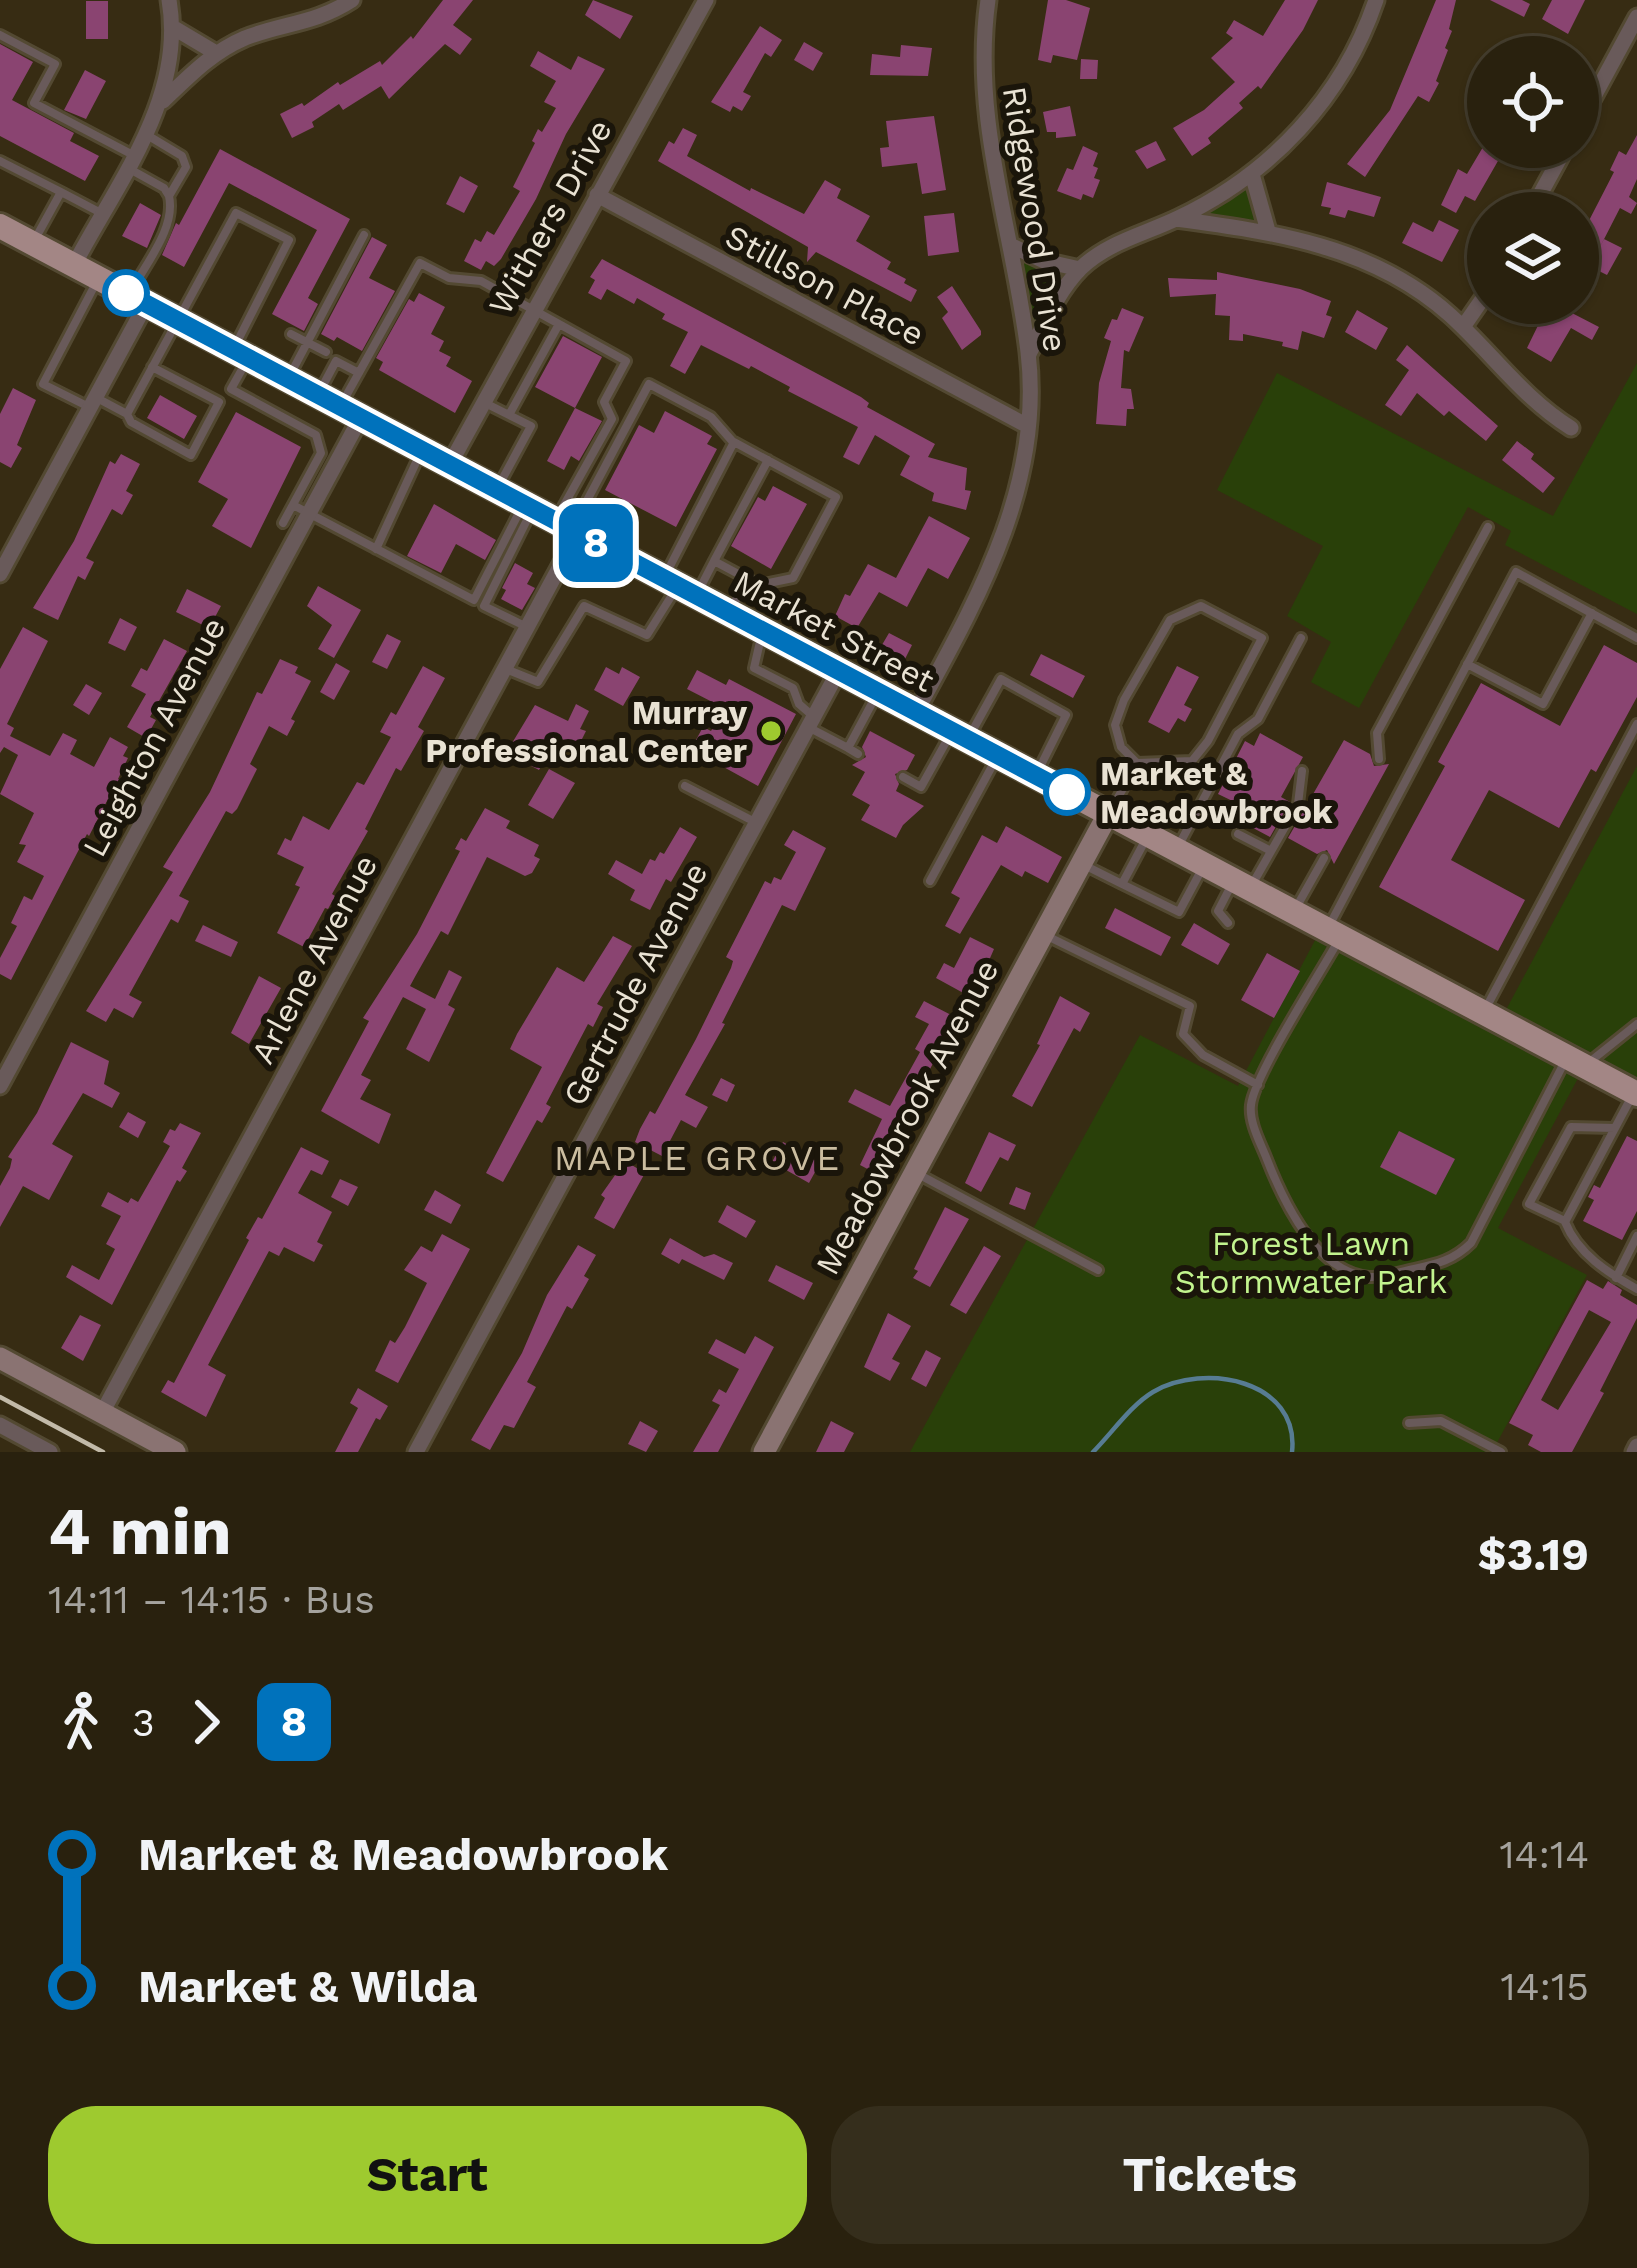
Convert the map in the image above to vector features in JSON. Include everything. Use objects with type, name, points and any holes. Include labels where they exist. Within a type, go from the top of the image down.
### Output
[{"type":"main road","name":"Market Street","points":[[0,226],[1635,1093]]},
{"type":"street","points":[[161,104],[174,28],[169,0]]},
{"type":"street","points":[[74,265],[161,104],[215,52],[260,33],[309,22],[352,0]]},
{"type":"street","name":"Withers Drive","points":[[450,464],[706,0]]},
{"type":"street","name":"Ridgewood Drive","points":[[916,712],[989,574],[1015,499],[1027,425],[1029,354],[982,89],[988,0]]},
{"type":"street","points":[[1029,354],[1059,297],[1080,269],[1099,254],[1176,219],[1252,175],[1284,146],[1328,94],[1360,42],[1376,0]]},
{"type":"street","points":[[1599,87],[1637,17]]},
{"type":"street","points":[[174,28],[215,52]]},
{"type":"street","points":[[1252,175],[1268,231]]},
{"type":"street","name":"Stillson Place","points":[[597,195],[1027,425]]},
{"type":"street","points":[[1176,219],[1268,231],[1324,245],[1375,266],[1425,295],[1463,327],[1534,402],[1571,428]]},
{"type":"street","points":[[1010,245],[1044,261],[1080,269]]},
{"type":"street","points":[[0,574],[93,402],[138,299]]},
{"type":"street","points":[[1463,327],[1467,321]]},
{"type":"street","name":"Leighton Avenue","points":[[0,1086],[301,509],[340,406]]},
{"type":"street","name":"Arlene Avenue","points":[[102,1413],[527,627],[552,519]]},
{"type":"street","name":"Gertrude Avenue","points":[[416,1452],[838,671]]},
{"type":"street","name":"Meadowbrook Avenue","points":[[764,1452],[1108,814]]},
{"type":"street","points":[[0,1358],[175,1452]]},
{"type":"street","points":[[0,1425],[50,1452]]},
{"type":"lane","points":[[0,35],[55,64],[34,103],[130,161],[169,196],[171,207],[163,234],[138,299]]},
{"type":"lane","points":[[145,134],[176,150],[186,161],[169,196]]},
{"type":"lane","points":[[0,161],[101,213]]},
{"type":"lane","points":[[32,244],[61,192]]},
{"type":"lane","points":[[236,213],[289,240],[241,354],[231,389],[191,455],[130,422],[127,414],[236,213]]},
{"type":"lane","points":[[288,378],[364,235]]},
{"type":"lane","points":[[301,509],[474,600],[552,519],[612,418],[604,403],[626,361],[481,281],[449,278],[420,263],[340,406]]},
{"type":"lane","points":[[99,278],[43,384],[127,414]]},
{"type":"lane","points":[[509,415],[557,327]]},
{"type":"lane","points":[[291,334],[326,352]]},
{"type":"lane","points":[[340,406],[336,361],[359,373]]},
{"type":"lane","points":[[152,367],[220,402]]},
{"type":"lane","points":[[527,627],[484,606],[650,384],[711,417],[734,442],[836,496],[794,578],[760,585],[714,561]]},
{"type":"lane","points":[[231,389],[316,435],[321,453],[301,509],[283,523]]},
{"type":"lane","points":[[484,402],[531,426],[496,489]]},
{"type":"lane","points":[[505,668],[538,682],[584,606],[647,635],[679,587],[734,442]]},
{"type":"lane","points":[[376,549],[422,449]]},
{"type":"lane","points":[[679,587],[714,561],[768,460]]},
{"type":"lane","points":[[1379,759],[1377,733],[1489,527]]},
{"type":"lane","points":[[1637,638],[1516,572],[1258,1085],[1251,1104],[1254,1126],[1277,1185],[1309,1237],[1333,1263],[1375,1278],[1440,1264],[1471,1244],[1576,1062],[1637,1024]]},
{"type":"lane","points":[[729,613],[748,578]]},
{"type":"lane","points":[[1202,606],[1262,638],[1208,741],[1192,761],[1137,763],[1121,747],[1115,724],[1170,620],[1202,606]]},
{"type":"lane","points":[[1467,664],[1543,704],[1592,613]]},
{"type":"lane","points":[[762,631],[754,668],[793,688],[811,722],[858,754]]},
{"type":"lane","points":[[1176,850],[1238,734],[1258,719],[1301,638]]},
{"type":"lane","points":[[903,777],[921,787],[1001,679],[1066,715],[1035,775]]},
{"type":"lane","points":[[848,748],[878,692]]},
{"type":"lane","points":[[1483,1013],[1637,724]]},
{"type":"lane","points":[[930,881],[998,755]]},
{"type":"lane","points":[[1108,814],[1137,763]]},
{"type":"lane","points":[[1228,923],[1218,911],[1271,851],[1298,804],[1301,770]]},
{"type":"lane","points":[[685,786],[756,823]]},
{"type":"lane","points":[[1238,834],[1271,851]]},
{"type":"lane","points":[[1122,884],[1148,836]]},
{"type":"lane","points":[[1294,912],[1324,858]]},
{"type":"lane","points":[[1082,864],[1179,912],[1204,865]]},
{"type":"lane","points":[[1044,934],[1190,1006],[1183,1034],[1202,1055],[1258,1085]]},
{"type":"lane","points":[[1565,1221],[1635,1093]]},
{"type":"lane","points":[[1615,1128],[1571,1127],[1529,1204],[1565,1221],[1570,1235],[1601,1269],[1637,1289]]},
{"type":"lane","points":[[915,1173],[1098,1270]]},
{"type":"lane","points":[[1616,1278],[1637,1236]]},
{"type":"lane","points":[[1409,1424],[1441,1421],[1501,1452]]},
{"type":"green space","points":[[1252,174],[1268,231],[1176,219]]},
{"type":"green space","points":[[1010,245],[1080,269],[1029,354]]},
{"type":"green space","points":[[1637,363],[1637,614],[1505,545],[1511,531],[1468,507],[1359,708],[1311,682],[1331,642],[1287,616],[1323,546],[1217,490],[1277,373],[1553,516]]},
{"type":"green space","name":"Forest Lawn Stormwater Park","points":[[1637,766],[1637,1094],[1584,1067],[1498,1228],[1587,1275],[1492,1452],[910,1452],[1140,1035],[1238,1086],[1322,927],[1500,1021]]},
{"type":"building","points":[[443,0],[473,0],[453,25],[472,39],[460,55],[445,44],[389,99],[381,86],[343,110],[339,104],[312,122],[314,127],[292,138],[280,114],[304,106],[380,61],[382,65],[411,36],[413,39]]},
{"type":"building","points":[[593,0],[633,16],[620,39],[585,15]]},
{"type":"building","points":[[1048,0],[1090,8],[1077,60],[1053,55],[1051,63],[1038,60]]},
{"type":"building","points":[[1285,0],[1318,0],[1261,89],[1258,86],[1239,103],[1243,108],[1192,156],[1173,128],[1204,110],[1235,82],[1211,58],[1233,38],[1226,33],[1234,20],[1263,36]]},
{"type":"building","points":[[1436,0],[1456,0],[1439,83],[1429,102],[1418,96],[1365,177],[1347,164],[1390,110]]},
{"type":"building","points":[[1490,0],[1522,0],[1530,4],[1524,17]]},
{"type":"building","points":[[1552,0],[1585,0],[1568,34],[1542,19]]},
{"type":"building","points":[[86,1],[108,1],[108,39],[86,39]]},
{"type":"building","points":[[760,26],[782,40],[771,57],[765,53],[743,92],[751,96],[742,111],[733,106],[730,112],[711,102]]},
{"type":"building","points":[[804,42],[823,53],[813,71],[794,60]]},
{"type":"building","points":[[0,44],[33,62],[12,100],[74,133],[70,141],[99,156],[85,181],[0,136]]},
{"type":"building","points":[[901,45],[932,48],[928,76],[870,75],[872,54],[900,57]]},
{"type":"building","points":[[538,51],[571,70],[578,56],[605,69],[501,259],[494,266],[486,261],[481,270],[464,261],[475,239],[481,242],[487,231],[494,235],[520,191],[513,187],[532,141],[556,108],[544,102],[556,81],[530,66]]},
{"type":"building","points":[[1081,59],[1098,60],[1097,79],[1080,79]]},
{"type":"building","points":[[85,70],[106,81],[86,119],[64,110]]},
{"type":"building","points":[[1070,106],[1076,136],[1056,138],[1056,132],[1047,132],[1043,112]]},
{"type":"building","points":[[934,116],[946,190],[922,194],[917,163],[882,167],[880,148],[889,147],[886,121]]},
{"type":"building","points":[[683,128],[697,135],[687,156],[804,214],[825,180],[841,189],[837,198],[870,216],[856,241],[891,262],[887,269],[917,290],[911,302],[816,252],[807,262],[808,247],[658,161]]},
{"type":"building","points":[[1637,135],[1637,179],[1629,197],[1637,203],[1631,214],[1620,208],[1604,239],[1622,248],[1607,275],[1599,271],[1599,201],[1619,151],[1626,155]]},
{"type":"building","points":[[1156,141],[1166,160],[1147,169],[1135,151]]},
{"type":"building","points":[[1083,146],[1098,153],[1093,166],[1098,168],[1094,178],[1100,180],[1093,198],[1083,194],[1081,200],[1057,191]]},
{"type":"building","points":[[220,149],[350,219],[308,298],[318,304],[304,331],[272,314],[317,230],[229,183],[184,267],[162,255]]},
{"type":"building","points":[[1471,168],[1494,168],[1480,192],[1467,192],[1456,213],[1441,205],[1458,169],[1467,174]]},
{"type":"building","points":[[460,176],[478,186],[464,213],[446,204]]},
{"type":"building","points":[[1327,182],[1381,197],[1374,217],[1348,210],[1345,218],[1329,214],[1331,208],[1321,206]]},
{"type":"building","points":[[140,203],[161,215],[147,248],[122,236]]},
{"type":"building","points":[[954,213],[959,252],[928,256],[924,216]]},
{"type":"building","points":[[1439,220],[1459,230],[1442,262],[1402,243],[1413,222],[1433,232]]},
{"type":"building","points":[[372,237],[387,245],[369,278],[395,291],[362,351],[321,334]]},
{"type":"building","points":[[602,259],[861,397],[869,403],[867,407],[935,444],[928,457],[967,468],[965,490],[971,491],[966,510],[932,501],[934,493],[900,475],[910,456],[875,435],[859,465],[843,457],[858,427],[751,366],[701,345],[685,374],[670,366],[688,332],[662,319],[665,314],[637,298],[634,304],[607,289],[601,300],[588,293],[595,280],[590,277]]},
{"type":"building","points":[[1217,272],[1300,289],[1331,301],[1326,315],[1332,317],[1324,338],[1302,331],[1298,350],[1243,334],[1243,341],[1229,340],[1230,316],[1215,315],[1216,294],[1170,297],[1168,278],[1217,280]]},
{"type":"building","points":[[952,286],[981,331],[962,350],[942,318],[948,312],[937,297]]},
{"type":"building","points":[[419,293],[445,307],[431,334],[444,341],[439,351],[451,357],[446,366],[472,381],[455,413],[379,370],[383,362],[376,358],[409,299],[414,302]]},
{"type":"building","points":[[1122,308],[1144,317],[1129,352],[1124,350],[1121,388],[1131,389],[1134,409],[1127,409],[1126,426],[1096,424],[1099,383],[1111,341],[1104,338]]},
{"type":"building","points":[[1357,310],[1388,328],[1376,350],[1345,332]]},
{"type":"building","points":[[1539,324],[1599,327],[1592,340],[1571,328],[1551,362],[1527,348]]},
{"type":"building","points":[[563,336],[602,357],[575,408],[535,387]]},
{"type":"building","points":[[1407,345],[1498,426],[1486,441],[1417,393],[1401,416],[1385,405],[1409,370],[1396,360]]},
{"type":"building","points":[[13,388],[36,400],[11,468],[0,462],[0,414]]},
{"type":"building","points":[[160,395],[197,416],[184,439],[147,418]]},
{"type":"building","points":[[575,408],[602,421],[579,461],[571,456],[564,470],[547,461]]},
{"type":"building","points":[[665,411],[712,436],[707,444],[717,449],[676,527],[605,490],[639,425],[654,433]]},
{"type":"building","points":[[236,412],[301,447],[251,548],[212,526],[228,499],[198,482]]},
{"type":"building","points":[[1517,441],[1555,478],[1543,493],[1502,460]]},
{"type":"building","points":[[121,454],[140,464],[126,491],[133,495],[122,515],[112,509],[86,558],[94,562],[85,580],[78,576],[58,620],[33,608],[74,541],[110,461],[115,464]]},
{"type":"building","points":[[773,486],[807,504],[771,569],[731,546],[758,497],[765,501]]},
{"type":"building","points":[[434,504],[496,540],[485,560],[456,544],[441,573],[407,556]]},
{"type":"building","points":[[929,516],[970,538],[948,579],[928,568],[907,607],[879,592],[857,628],[835,616],[868,564],[896,578]]},
{"type":"building","points":[[515,563],[533,573],[527,584],[535,588],[522,610],[501,599]]},
{"type":"building","points":[[318,586],[361,610],[334,658],[318,649],[332,625],[307,606]]},
{"type":"building","points":[[187,589],[221,606],[209,628],[176,612]]},
{"type":"building","points":[[120,618],[137,627],[125,651],[108,643]]},
{"type":"building","points":[[23,627],[48,641],[7,724],[14,728],[10,736],[50,756],[63,733],[77,740],[70,754],[94,767],[110,737],[128,747],[123,756],[128,758],[113,802],[108,799],[87,834],[11,980],[0,974],[0,958],[17,926],[11,923],[24,896],[32,900],[44,876],[17,862],[26,845],[19,844],[34,813],[0,794],[18,755],[4,747],[0,753],[0,669]]},
{"type":"building","points":[[889,633],[912,645],[903,663],[879,650]]},
{"type":"building","points":[[387,634],[401,641],[387,669],[372,662]]},
{"type":"building","points":[[164,639],[187,651],[150,717],[156,720],[146,738],[127,727],[146,694],[131,686],[141,668],[147,671]]},
{"type":"building","points":[[1604,645],[1637,663],[1637,697],[1559,828],[1489,790],[1451,860],[1525,900],[1498,951],[1379,887],[1445,766],[1438,762],[1481,683],[1560,726]]},
{"type":"building","points":[[1041,654],[1085,676],[1073,698],[1030,675]]},
{"type":"building","points":[[280,659],[298,667],[295,673],[311,681],[291,719],[295,721],[287,736],[269,726],[250,764],[257,769],[237,809],[232,814],[226,811],[179,896],[189,901],[178,923],[171,919],[129,995],[142,1002],[133,1018],[114,1008],[106,1022],[86,1011],[173,872],[163,867],[210,792],[257,692],[262,694]]},
{"type":"building","points":[[336,663],[350,671],[334,700],[320,692]]},
{"type":"building","points":[[423,666],[445,678],[418,727],[424,731],[401,771],[396,768],[335,896],[304,947],[277,933],[300,887],[295,885],[304,867],[277,854],[285,838],[291,841],[303,816],[329,830],[357,782],[364,785],[391,737],[380,732],[391,712],[396,715]]},
{"type":"building","points":[[1177,666],[1199,677],[1184,705],[1192,709],[1185,722],[1178,718],[1169,733],[1148,722]]},
{"type":"building","points":[[606,667],[619,674],[622,667],[640,677],[623,706],[594,690]]},
{"type":"building","name":"Murray Professional Center","points":[[697,670],[726,685],[729,679],[796,714],[758,786],[691,749],[703,727],[711,731],[724,708],[687,689]]},
{"type":"building","points":[[86,684],[102,693],[89,715],[73,705]]},
{"type":"building","points":[[576,704],[589,711],[578,747],[558,737],[539,770],[506,753],[535,705],[568,721]]},
{"type":"building","points":[[870,731],[915,755],[907,770],[895,774],[896,791],[924,806],[896,838],[861,820],[870,805],[852,795],[865,772],[852,765],[866,757],[862,747]]},
{"type":"building","points":[[1260,733],[1303,757],[1281,797],[1290,802],[1270,837],[1242,822],[1249,809],[1218,794],[1245,741],[1254,746]]},
{"type":"building","points":[[1344,740],[1370,754],[1374,766],[1389,764],[1334,864],[1327,850],[1317,854],[1288,838]]},
{"type":"building","points":[[549,769],[575,783],[553,819],[528,805]]},
{"type":"building","points":[[485,808],[510,821],[506,828],[539,845],[534,856],[540,859],[525,876],[487,857],[448,935],[441,931],[416,975],[410,986],[435,999],[449,970],[462,977],[448,1005],[455,1009],[429,1062],[406,1049],[426,1009],[403,997],[361,1075],[371,1080],[360,1099],[391,1114],[379,1144],[321,1111],[369,1021],[363,1018],[417,934],[460,851],[455,849],[461,838],[466,841]]},
{"type":"building","points":[[1006,826],[1062,857],[1048,883],[1025,871],[1022,877],[1001,865],[960,934],[945,926],[960,898],[951,893],[982,835],[997,843]]},
{"type":"building","points":[[680,827],[697,837],[671,882],[666,879],[650,910],[630,900],[635,890],[608,874],[616,860],[642,874],[650,859],[664,854]]},
{"type":"building","points":[[793,830],[826,848],[795,911],[782,905],[685,1095],[708,1107],[696,1128],[681,1120],[662,1156],[635,1142],[640,1129],[650,1111],[655,1114],[696,1039],[731,968],[733,961],[726,957],[765,881],[781,880],[796,852],[784,845]]},
{"type":"building","points":[[1115,908],[1171,937],[1161,956],[1105,928]]},
{"type":"building","points":[[1194,923],[1230,944],[1218,965],[1181,945]]},
{"type":"building","points":[[203,925],[238,942],[231,957],[195,941]]},
{"type":"building","points":[[613,936],[632,946],[597,1004],[603,1007],[593,1027],[588,1024],[546,1104],[551,1107],[542,1123],[537,1120],[503,1182],[486,1173],[542,1067],[510,1049],[557,967],[584,982]]},
{"type":"building","points":[[970,937],[994,949],[967,995],[936,978],[944,963],[954,968]]},
{"type":"building","points":[[1267,953],[1300,971],[1274,1018],[1241,1000]]},
{"type":"building","points":[[259,976],[281,988],[249,1044],[231,1033]]},
{"type":"building","points":[[1060,996],[1090,1013],[1080,1032],[1074,1028],[1032,1107],[1012,1096]]},
{"type":"building","points":[[924,1001],[957,1018],[875,1173],[860,1165],[882,1119],[848,1102],[855,1089],[890,1106],[920,1052],[915,1049],[929,1024],[915,1017]]},
{"type":"building","points":[[71,1042],[109,1061],[104,1084],[120,1093],[112,1108],[83,1093],[52,1144],[73,1156],[49,1200],[23,1186],[0,1227],[0,1186],[10,1168],[8,1157],[37,1113]]},
{"type":"building","points":[[721,1078],[735,1085],[727,1102],[712,1095]]},
{"type":"building","points":[[128,1112],[146,1122],[138,1138],[119,1127]]},
{"type":"building","points":[[180,1123],[201,1133],[182,1168],[187,1171],[177,1180],[112,1305],[66,1277],[72,1265],[99,1280],[115,1249],[106,1244],[121,1216],[101,1206],[108,1192],[128,1203],[131,1198],[138,1202],[170,1146],[163,1142]]},
{"type":"building","points":[[1399,1131],[1455,1159],[1436,1195],[1380,1167]]},
{"type":"building","points":[[989,1132],[1016,1145],[1008,1161],[1000,1157],[981,1192],[965,1183]]},
{"type":"building","points":[[1627,1136],[1637,1141],[1637,1211],[1622,1240],[1583,1221],[1594,1200],[1588,1197],[1594,1185],[1600,1188]]},
{"type":"building","points":[[783,1142],[820,1163],[809,1183],[772,1162]]},
{"type":"building","points":[[301,1147],[329,1161],[322,1175],[311,1170],[298,1193],[332,1212],[317,1242],[323,1245],[314,1262],[284,1247],[279,1256],[269,1251],[208,1365],[226,1375],[206,1417],[161,1392],[168,1380],[174,1383],[246,1238],[258,1217],[262,1219]]},
{"type":"building","points":[[625,1161],[645,1173],[614,1229],[594,1218],[605,1198],[601,1195]]},
{"type":"building","points":[[340,1179],[358,1187],[348,1206],[331,1197]]},
{"type":"building","points":[[1016,1187],[1031,1193],[1025,1210],[1009,1204]]},
{"type":"building","points":[[435,1190],[461,1205],[451,1224],[424,1210]]},
{"type":"building","points":[[727,1205],[756,1221],[746,1238],[718,1222]]},
{"type":"building","points":[[945,1207],[969,1219],[930,1287],[913,1278],[918,1271],[914,1269]]},
{"type":"building","points":[[442,1234],[470,1249],[398,1383],[375,1371],[427,1283],[404,1270],[421,1246],[432,1252]]},
{"type":"building","points":[[670,1238],[704,1257],[714,1254],[733,1263],[724,1280],[661,1254]]},
{"type":"building","points":[[578,1245],[596,1255],[584,1276],[589,1279],[572,1309],[567,1306],[527,1382],[536,1387],[514,1428],[504,1425],[490,1450],[471,1440]]},
{"type":"building","points":[[984,1246],[1001,1256],[966,1314],[950,1305]]},
{"type":"building","points":[[776,1265],[813,1283],[804,1300],[768,1281]]},
{"type":"building","points":[[1587,1280],[1603,1289],[1608,1281],[1622,1290],[1620,1295],[1637,1305],[1637,1318],[1572,1452],[1541,1452],[1528,1445],[1533,1435],[1509,1423]],"holes":[[[1589,1310],[1611,1322],[1558,1410],[1541,1400]]]},
{"type":"building","points":[[888,1313],[911,1326],[892,1359],[900,1363],[890,1381],[864,1367]]},
{"type":"building","points":[[80,1315],[101,1325],[83,1361],[61,1348]]},
{"type":"building","points":[[755,1336],[774,1347],[718,1452],[693,1452],[720,1405],[712,1401],[719,1389],[726,1393],[739,1369],[708,1353],[716,1339],[745,1354]]},
{"type":"building","points":[[926,1350],[941,1358],[926,1387],[911,1379]]},
{"type":"building","points":[[358,1388],[388,1406],[358,1452],[335,1452],[358,1408],[350,1403]]},
{"type":"building","points":[[640,1421],[658,1431],[646,1452],[628,1444]]},
{"type":"building","points":[[831,1421],[854,1433],[844,1452],[816,1452]]},
{"type":"waterway","points":[[1093,1452],[1153,1392],[1197,1379],[1222,1379],[1265,1393],[1281,1408],[1290,1428],[1292,1452]]},
{"type":"railway","points":[[0,1397],[103,1452]]},
{"type":"bus line","name":"8","points":[[126,293],[1067,792]]},
{"type":"place","name":"Murray Professional Center","points":[[771,731]]},
{"type":"place","name":"Market & Meadowbrook","points":[[1067,792]]},
{"type":"district","name":"MAPLE GROVE","points":[[698,1158]]}]
